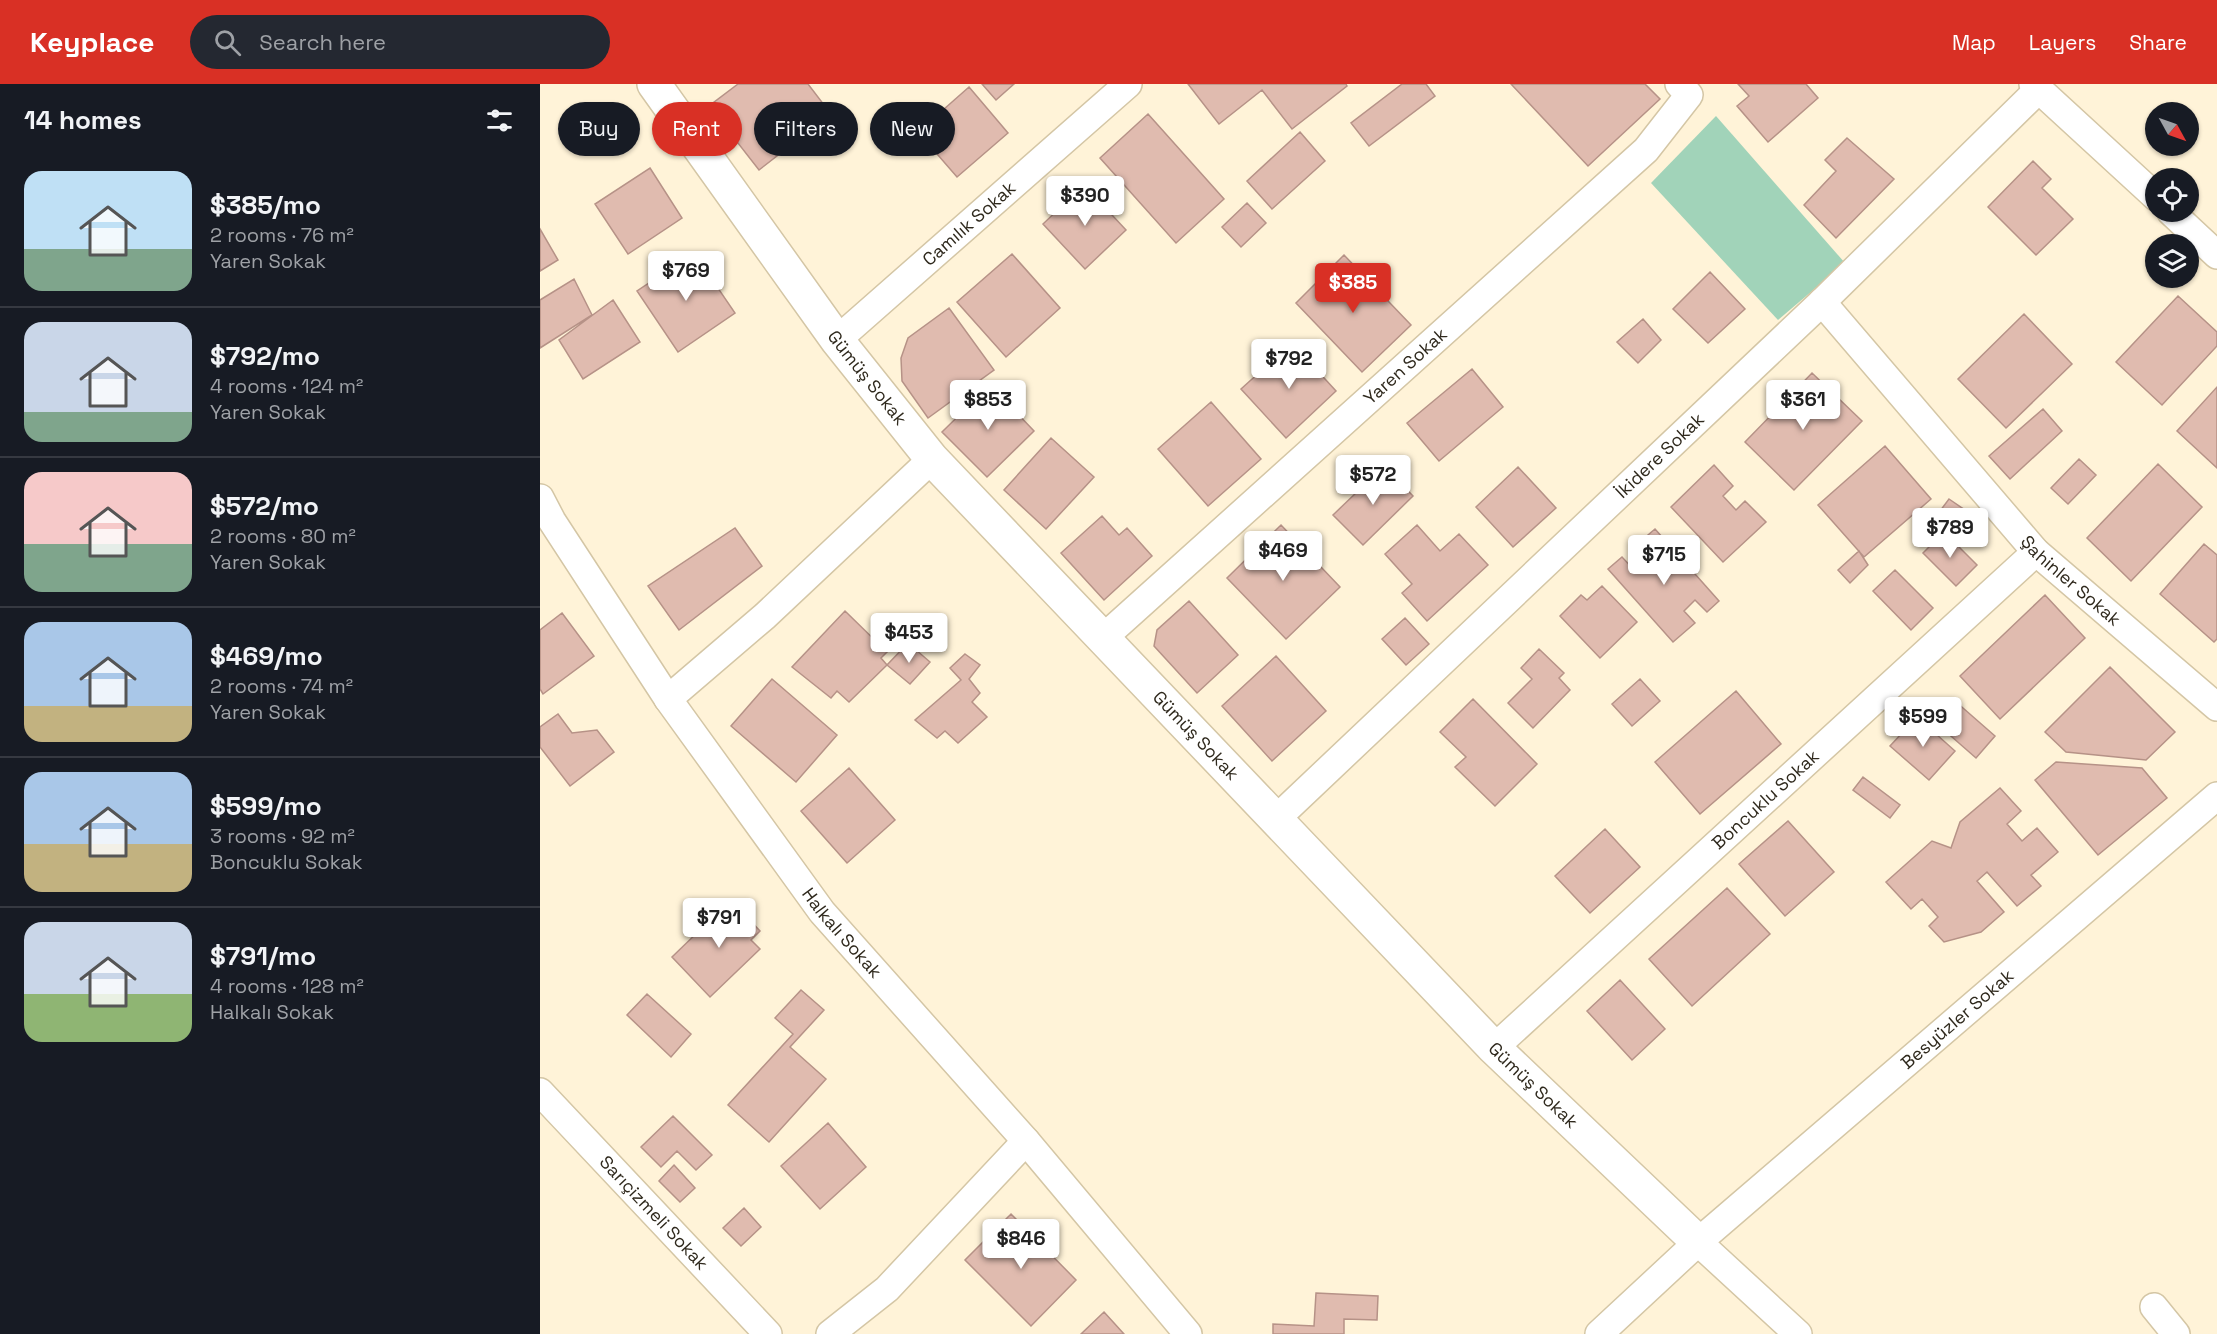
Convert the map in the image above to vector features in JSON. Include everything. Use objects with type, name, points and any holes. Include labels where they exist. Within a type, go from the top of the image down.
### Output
[{"type":"street","name":"Gümüş Sokak","points":[[654,84],[837,340],[932,459],[1494,1048],[1798,1334]]},
{"type":"street","name":"Camılık Sokak","points":[[837,340],[1128,84]]},
{"type":"street","name":"Yaren Sokak","points":[[1102,639],[1646,150],[1689,95],[1679,84]]},
{"type":"street","points":[[2036,86],[2145,187]]},
{"type":"street","name":"İkidere Sokak","points":[[1275,820],[1822,302],[2036,86]]},
{"type":"street","points":[[2182,222],[2217,255]]},
{"type":"street","name":"Şahinler Sokak","points":[[1822,302],[2036,552],[2217,707]]},
{"type":"street","points":[[668,699],[765,616],[932,459]]},
{"type":"street","name":"Halkalı Sokak","points":[[540,498],[552,521],[668,699],[822,912],[1026,1141],[1188,1334]]},
{"type":"street","name":"Boncuklu Sokak","points":[[1494,1048],[2036,552]]},
{"type":"street","name":"Besyüzler Sokak","points":[[1599,1334],[1698,1242],[2217,796]]},
{"type":"street","name":"Sarıçizmeli Sokak","points":[[540,1092],[768,1334]]},
{"type":"street","points":[[830,1334],[887,1289],[1026,1141]]},
{"type":"street","points":[[2154,1306],[2176,1334]]},
{"type":"green space","points":[[1716,116],[1845,263],[1778,320],[1651,183]]},
{"type":"building","points":[[738,84],[808,84],[822,102],[754,102],[754,156],[777,156],[759,170],[742,148],[742,102],[714,102]]},
{"type":"building","points":[[982,84],[1014,84],[996,100]]},
{"type":"building","points":[[1188,84],[1346,84],[1347,86],[1292,129],[1262,90],[1219,124]]},
{"type":"building","points":[[1402,84],[1426,84],[1435,96],[1369,146],[1351,123]]},
{"type":"building","points":[[1511,84],[1645,84],[1660,99],[1588,166]]},
{"type":"building","points":[[1738,84],[1806,84],[1818,98],[1768,142],[1737,106],[1749,96]]},
{"type":"building","points":[[969,87],[1008,133],[957,177],[939,156],[955,156],[955,102],[952,102]]},
{"type":"building","points":[[1148,114],[1224,199],[1176,243],[1100,158]]},
{"type":"building","points":[[1300,132],[1325,161],[1272,209],[1247,181]]},
{"type":"building","points":[[1847,138],[1894,179],[1836,238],[1804,205],[1836,171],[1825,160]]},
{"type":"building","points":[[2033,161],[2051,179],[2042,188],[2073,219],[2036,255],[1988,207]]},
{"type":"building","points":[[650,168],[682,218],[628,254],[595,204]]},
{"type":"building","points":[[1084,185],[1126,230],[1085,269],[1043,224]]},
{"type":"building","points":[[1247,203],[1266,223],[1241,247],[1222,227]]},
{"type":"building","points":[[540,229],[558,260],[540,271]]},
{"type":"building","points":[[694,253],[735,313],[678,352],[637,291]]},
{"type":"building","points":[[1012,254],[1060,308],[1006,357],[957,302]]},
{"type":"building","points":[[1344,255],[1411,325],[1362,372],[1296,303]]},
{"type":"building","points":[[1710,272],[1745,309],[1708,343],[1673,309]]},
{"type":"building","points":[[574,279],[592,315],[540,348],[540,300]]},
{"type":"building","points":[[2178,296],[2217,332],[2217,346],[2162,405],[2116,362]]},
{"type":"building","points":[[613,300],[640,342],[583,379],[559,340]]},
{"type":"building","points":[[949,308],[994,370],[928,418],[902,381],[901,358],[908,338]]},
{"type":"building","points":[[2024,314],[2072,364],[2006,428],[1958,379]]},
{"type":"building","points":[[1643,319],[1661,340],[1638,363],[1617,342]]},
{"type":"building","points":[[1292,343],[1336,391],[1286,438],[1241,389]]},
{"type":"building","points":[[1472,369],[1503,407],[1439,461],[1407,423]]},
{"type":"building","points":[[1812,373],[1862,421],[1794,490],[1745,442]]},
{"type":"building","points":[[990,385],[1034,431],[987,477],[942,432]]},
{"type":"building","points":[[2217,387],[2217,468],[2177,431]]},
{"type":"building","points":[[1211,402],[1261,459],[1208,506],[1158,449]]},
{"type":"building","points":[[2043,409],[2062,431],[2010,479],[1989,456]]},
{"type":"building","points":[[1051,438],[1094,477],[1046,529],[1004,490]]},
{"type":"building","points":[[1885,446],[1931,499],[1864,557],[1818,505]]},
{"type":"building","points":[[2079,459],[2096,475],[2068,504],[2051,488]]},
{"type":"building","points":[[2158,464],[2202,507],[2131,581],[2087,538]]},
{"type":"building","points":[[1714,465],[1733,486],[1723,496],[1736,510],[1745,501],[1766,522],[1723,562],[1671,507]]},
{"type":"building","points":[[1384,466],[1413,496],[1363,545],[1333,515]]},
{"type":"building","points":[[1518,467],[1556,508],[1513,547],[1476,507]]},
{"type":"building","points":[[1949,499],[1965,510],[1953,526],[1937,515]]},
{"type":"building","points":[[1102,516],[1119,535],[1127,528],[1152,556],[1104,600],[1061,553]]},
{"type":"building","points":[[1281,525],[1340,587],[1286,639],[1227,578]]},
{"type":"building","points":[[1417,525],[1440,551],[1459,534],[1488,565],[1427,621],[1402,593],[1412,584],[1385,554]]},
{"type":"building","points":[[735,528],[762,566],[679,630],[648,586]]},
{"type":"building","points":[[1655,529],[1719,601],[1707,612],[1695,600],[1684,611],[1695,623],[1673,642],[1608,569],[1622,557],[1635,571],[1647,560],[1635,546]]},
{"type":"building","points":[[1944,532],[1977,565],[1956,586],[1923,553]]},
{"type":"building","points":[[2204,544],[2217,555],[2217,639],[2214,642],[2160,594]]},
{"type":"building","points":[[1859,551],[1868,565],[1850,583],[1838,570]]},
{"type":"building","points":[[1895,570],[1933,608],[1911,630],[1873,591]]},
{"type":"building","points":[[1602,586],[1637,622],[1600,658],[1560,616],[1581,595],[1587,600]]},
{"type":"building","points":[[2045,595],[2085,638],[2000,719],[1960,676]]},
{"type":"building","points":[[1189,601],[1238,655],[1197,693],[1154,646],[1157,630]]},
{"type":"building","points":[[845,611],[887,652],[881,658],[887,665],[849,702],[837,691],[831,698],[792,667]]},
{"type":"building","points":[[562,613],[594,656],[543,694],[540,689],[540,630]]},
{"type":"building","points":[[1405,618],[1429,644],[1406,665],[1382,639]]},
{"type":"building","points":[[908,643],[930,662],[910,684],[887,665]]},
{"type":"building","points":[[1539,649],[1564,673],[1559,678],[1570,690],[1533,728],[1508,703],[1532,679],[1521,668]]},
{"type":"building","points":[[965,654],[980,665],[969,679],[980,693],[972,702],[987,717],[958,743],[945,731],[937,738],[915,720],[961,680],[950,668]]},
{"type":"building","points":[[1276,656],[1326,711],[1272,761],[1222,706]]},
{"type":"building","points":[[2110,667],[2175,732],[2146,760],[2066,752],[2045,732]]},
{"type":"building","points":[[772,679],[837,735],[796,782],[731,726]]},
{"type":"building","points":[[1640,679],[1660,701],[1632,726],[1612,704]]},
{"type":"building","points":[[1736,691],[1781,744],[1700,814],[1655,762]]},
{"type":"building","points":[[1473,699],[1537,764],[1495,806],[1455,767],[1466,757],[1440,732]]},
{"type":"building","points":[[1955,701],[1995,736],[1976,758],[1936,723]]},
{"type":"building","points":[[558,714],[572,733],[597,730],[614,752],[570,786],[540,747],[540,727]]},
{"type":"building","points":[[1917,717],[1955,751],[1929,780],[1890,746]]},
{"type":"building","points":[[2056,762],[2142,768],[2167,798],[2098,855],[2035,780]]},
{"type":"building","points":[[849,768],[895,820],[847,863],[801,811]]},
{"type":"building","points":[[1863,777],[1900,805],[1890,818],[1853,790]]},
{"type":"building","points":[[2000,788],[2021,811],[2007,824],[2022,841],[2037,828],[2058,852],[2031,875],[2041,886],[2017,906],[1987,872],[1977,881],[2004,912],[1981,932],[1944,942],[1929,926],[1938,917],[1922,899],[1911,909],[1886,882],[1932,841],[1951,848],[1960,822]]},
{"type":"building","points":[[1788,821],[1834,872],[1785,916],[1739,864]]},
{"type":"building","points":[[1605,829],[1640,867],[1590,913],[1555,876]]},
{"type":"building","points":[[1727,888],[1770,934],[1692,1006],[1649,959]]},
{"type":"building","points":[[731,900],[760,931],[751,940],[760,949],[710,997],[672,957]]},
{"type":"building","points":[[1620,980],[1665,1029],[1632,1060],[1587,1011]]},
{"type":"building","points":[[801,990],[824,1010],[790,1047],[826,1079],[769,1142],[728,1105],[793,1034],[775,1018]]},
{"type":"building","points":[[647,994],[691,1034],[671,1057],[627,1015]]},
{"type":"building","points":[[673,1116],[712,1155],[696,1170],[677,1151],[661,1167],[641,1147]]},
{"type":"building","points":[[828,1123],[866,1167],[820,1209],[781,1166]]},
{"type":"building","points":[[674,1165],[695,1188],[680,1202],[659,1181]]},
{"type":"building","points":[[744,1208],[761,1227],[741,1246],[723,1228]]},
{"type":"building","points":[[1011,1214],[1076,1280],[1031,1326],[965,1260]]},
{"type":"building","points":[[1316,1293],[1378,1296],[1377,1320],[1344,1319],[1344,1334],[1273,1334],[1273,1324],[1314,1326]]},
{"type":"building","points":[[1104,1312],[1124,1334],[1081,1334]]}]
